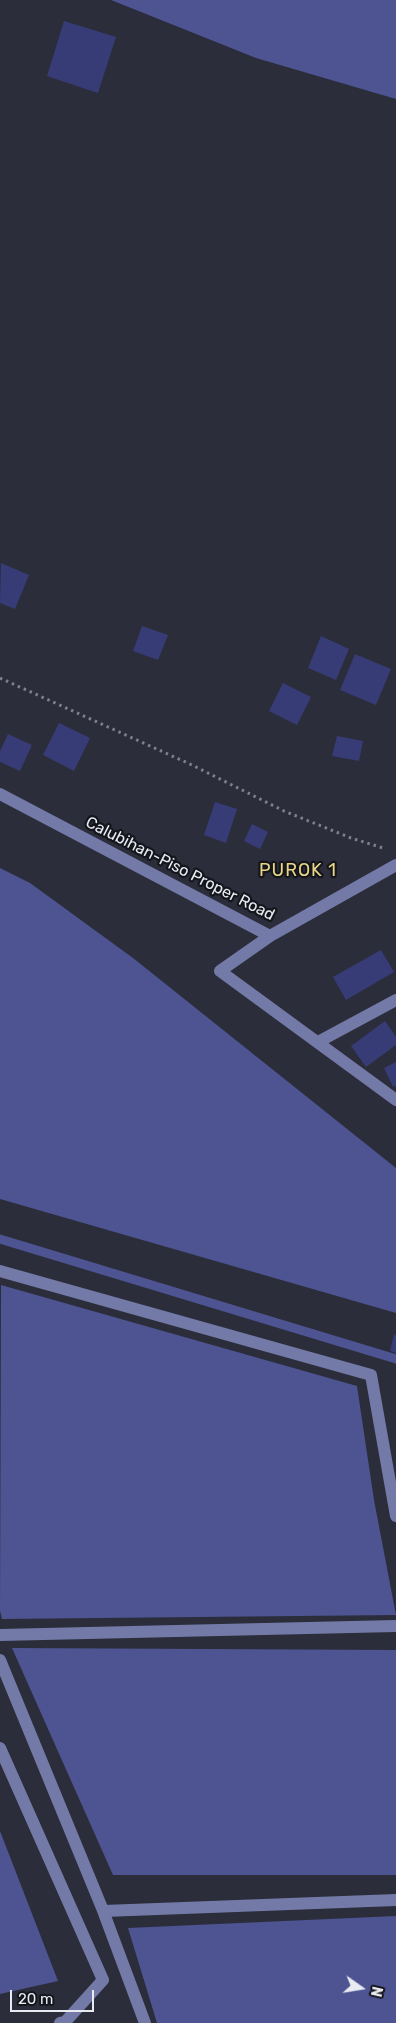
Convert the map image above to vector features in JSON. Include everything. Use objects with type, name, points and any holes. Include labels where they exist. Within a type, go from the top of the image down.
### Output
[{"type":"street","name":"Calubihan-Piso Proper Road","points":[[0,794],[270,936],[396,865]]},
{"type":"street","points":[[270,936],[220,971],[396,1100]]},
{"type":"street","points":[[318,1042],[396,1000]]},
{"type":"street","points":[[0,1271],[371,1376],[396,1516]]},
{"type":"street","points":[[0,1635],[396,1626]]},
{"type":"street","points":[[0,1660],[104,1911],[145,2023]]},
{"type":"street","points":[[0,1748],[103,1980],[65,2022],[60,2023]]},
{"type":"street","points":[[104,1911],[396,1900]]},
{"type":"path","points":[[0,678],[192,765],[284,811],[351,838],[387,850]]},
{"type":"water","points":[[111,0],[396,0],[396,99],[256,58]]},
{"type":"water","points":[[0,868],[30,883],[133,958],[396,1168],[396,1313],[0,1199]]},
{"type":"water","points":[[1,1285],[357,1386],[374,1500],[396,1615],[2,1619],[0,1611]]},
{"type":"water","points":[[12,1648],[396,1650],[396,1875],[113,1875]]},
{"type":"water","points":[[0,1831],[58,1981],[0,1994]]},
{"type":"water","points":[[396,1916],[396,2023],[157,2023],[128,1928]]},
{"type":"building","points":[[64,21],[116,37],[98,93],[47,76]]},
{"type":"building","points":[[1,563],[29,575],[15,609],[0,603]]},
{"type":"building","points":[[142,626],[168,635],[158,660],[133,651]]},
{"type":"building","points":[[321,636],[349,649],[336,680],[308,668]]},
{"type":"building","points":[[355,654],[391,669],[376,705],[340,690]]},
{"type":"building","points":[[283,683],[311,697],[297,725],[269,711]]},
{"type":"building","points":[[59,723],[90,738],[74,771],[43,755]]},
{"type":"building","points":[[8,734],[32,745],[20,771],[0,762],[0,751]]},
{"type":"building","points":[[337,736],[363,741],[359,761],[332,756]]},
{"type":"building","points":[[215,802],[237,809],[226,843],[204,835]]},
{"type":"building","points":[[252,824],[268,832],[260,849],[244,841]]},
{"type":"building","points":[[381,950],[394,972],[346,1000],[333,977]]},
{"type":"building","points":[[385,1021],[396,1037],[396,1045],[366,1067],[351,1046]]},
{"type":"building","points":[[396,1062],[396,1086],[393,1087],[384,1068]]},
{"type":"building","points":[[394,1334],[396,1335],[396,1353],[390,1351]]},
{"type":"waterway","points":[[0,1239],[396,1359]]},
{"type":"district","name":"PUROK 1","points":[[298,871]]}]
